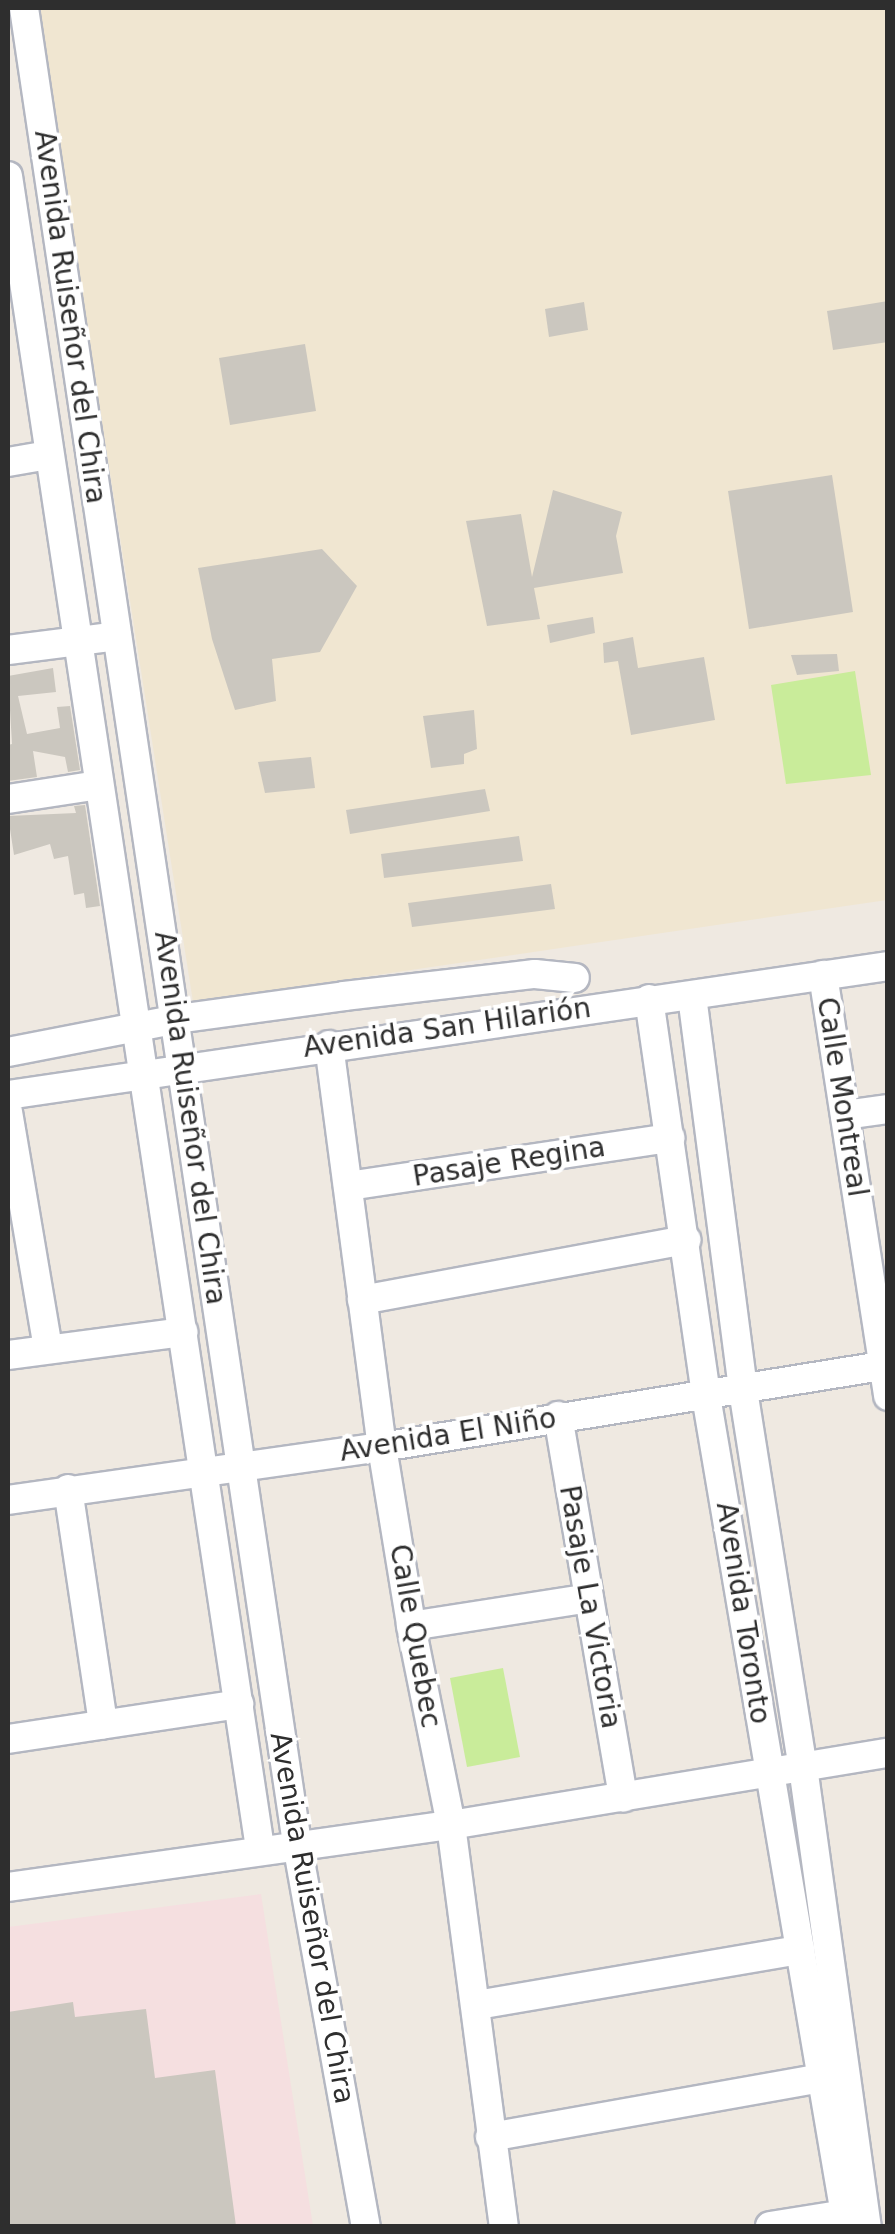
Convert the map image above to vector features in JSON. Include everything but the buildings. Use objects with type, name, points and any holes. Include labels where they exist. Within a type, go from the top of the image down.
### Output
[{"type":"street","name":"Avenida Ruiseñor del Chira","points":[[24,8],[297,1844],[366,2226]]},
{"type":"street","points":[[8,176],[18,322],[48,456],[78,641],[260,1849]]},
{"type":"street","points":[[18,322],[70,312]]},
{"type":"street","points":[[8,462],[48,456]]},
{"type":"street","points":[[8,650],[117,636]]},
{"type":"street","points":[[8,799],[98,785]]},
{"type":"street","name":"Avenida San Hilarión","points":[[8,1095],[141,1072],[888,966]]},
{"type":"street","name":"Avenida San Hilarión","points":[[8,1052],[177,1019],[535,974],[575,978]]},
{"type":"street","name":"Calle Montreal","points":[[823,976],[845,1115],[876,1236],[888,1396]]},
{"type":"street","name":"Avenida Toronto","points":[[692,996],[743,1390],[803,1767],[853,2222]]},
{"type":"street","name":"Avenida Toronto","points":[[648,999],[706,1396],[822,2078],[853,2222]]},
{"type":"street","name":"Calle Quebec","points":[[328,1045],[382,1447],[411,1626],[450,1825],[504,2226]]},
{"type":"street","points":[[845,1115],[888,1109]]},
{"type":"street","points":[[8,1112],[48,1349]]},
{"type":"street","name":"Pasaje Regina","points":[[348,1186],[670,1138]]},
{"type":"street","points":[[362,1300],[686,1240]]},
{"type":"street","points":[[8,1356],[183,1332]]},
{"type":"street","name":"Avenida El Niño","points":[[8,1500],[382,1447],[885,1365]]},
{"type":"street","name":"Pasaje La Victoria","points":[[558,1416],[622,1798]]},
{"type":"street","points":[[68,1489],[103,1724]]},
{"type":"street","points":[[411,1626],[589,1598]]},
{"type":"street","points":[[8,1739],[239,1704]]},
{"type":"street","points":[[8,1887],[450,1825],[888,1753]]},
{"type":"street","points":[[477,2006],[800,1950]]},
{"type":"street","points":[[490,2137],[822,2078]]},
{"type":"street","points":[[770,2226],[853,2222]]},
{"type":"shaded area","points":[[37,8],[887,8],[887,900],[193,1002]]},
{"type":"shaded area","points":[[261,1894],[313,2226],[8,2226],[8,1927]]},
{"type":"green space","points":[[855,671],[871,775],[786,784],[771,685]]},
{"type":"green space","points":[[503,1668],[520,1757],[467,1767],[450,1678]]}]
